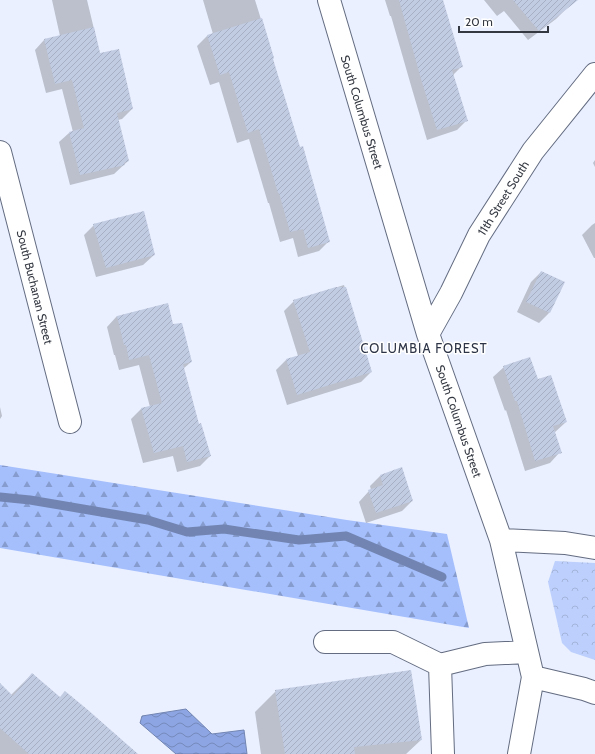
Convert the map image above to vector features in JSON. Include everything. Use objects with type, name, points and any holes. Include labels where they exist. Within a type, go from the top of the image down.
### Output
[{"type":"street","name":"South Columbus Street","points":[[329,0],[428,334],[501,540],[533,677],[520,754]]},
{"type":"street","name":"11th Street South","points":[[428,334],[479,235],[533,151],[595,74]]},
{"type":"street","name":"South Buchanan Street","points":[[0,152],[70,422]]},
{"type":"street","points":[[501,540],[565,542],[595,548]]},
{"type":"street","points":[[325,642],[393,642],[440,665],[485,654],[527,652]]},
{"type":"street","points":[[440,665],[443,754]]},
{"type":"street","points":[[533,677],[595,693]]},
{"type":"green space","points":[[0,465],[347,520],[447,534],[469,628],[0,548]]},
{"type":"green space","points":[[555,561],[595,563],[595,660],[571,652],[562,643],[548,582]]},
{"type":"water","points":[[186,709],[212,734],[244,730],[247,754],[176,754],[140,723],[142,716]]},
{"type":"building","points":[[399,0],[443,0],[463,67],[452,70],[468,121],[437,130]]},
{"type":"building","points":[[513,0],[578,0],[539,31]]},
{"type":"building","points":[[262,18],[300,147],[303,146],[330,242],[308,248],[303,229],[290,232],[259,129],[248,133],[229,72],[220,75],[207,35]]},
{"type":"building","points":[[94,27],[100,53],[119,49],[133,109],[117,113],[129,161],[124,163],[125,165],[80,175],[69,132],[84,128],[72,80],[55,84],[44,39]]},
{"type":"building","points":[[144,211],[155,255],[106,268],[93,224]]},
{"type":"building","points":[[541,271],[565,282],[550,313],[526,302]]},
{"type":"building","points":[[336,287],[346,287],[372,372],[297,395],[286,359],[310,352],[293,300]]},
{"type":"building","points":[[168,303],[173,324],[182,323],[192,362],[183,364],[199,424],[201,423],[211,456],[187,462],[183,446],[154,453],[141,408],[162,403],[149,355],[129,360],[117,316]]},
{"type":"building","points":[[530,357],[538,379],[551,375],[567,422],[553,426],[562,453],[535,461],[517,401],[515,401],[503,366]]},
{"type":"building","points":[[402,467],[413,501],[376,513],[368,490],[383,485],[380,475]]},
{"type":"building","points":[[411,670],[422,740],[354,747],[355,754],[285,754],[275,690]]},
{"type":"building","points":[[32,673],[60,697],[65,691],[138,754],[29,754],[0,728],[0,683],[13,696]]},
{"type":"waterway","points":[[0,497],[30,500],[148,520],[187,532],[224,529],[299,540],[346,536],[442,577]]},
{"type":"district","name":"COLUMBIA FOREST","points":[[424,348]]}]
